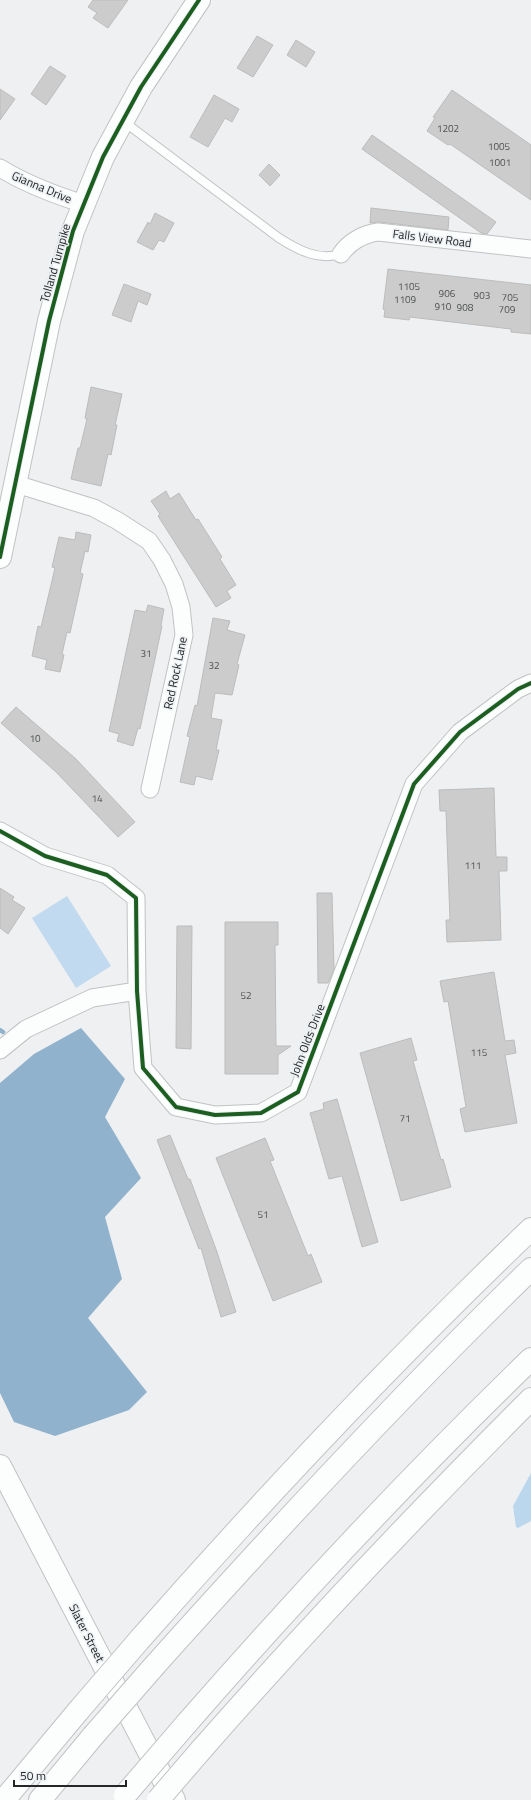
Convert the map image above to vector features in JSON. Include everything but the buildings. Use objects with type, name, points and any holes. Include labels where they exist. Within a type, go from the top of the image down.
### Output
[{"type":"main road","name":"Tolland Turnpike","points":[[0,558],[49,321],[73,231],[103,157],[141,87],[199,0]]},
{"type":"main road","points":[[4,1800],[141,1638],[277,1487],[531,1229]]},
{"type":"main road","points":[[40,1800],[93,1736],[255,1553],[342,1459],[531,1269]]},
{"type":"main road","points":[[123,1798],[187,1723],[264,1637],[364,1529],[531,1359]]},
{"type":"main road","points":[[158,1800],[318,1620],[385,1548],[531,1399]]},
{"type":"main road","name":"Slater Street","points":[[0,1466],[174,1800]]},
{"type":"street","name":"Gianna Drive","points":[[0,168],[34,186],[84,204]]},
{"type":"street","name":"Falls View Road","points":[[341,254],[357,239],[369,233],[378,232],[531,249]]},
{"type":"street","name":"Red Rock Lane","points":[[16,484],[94,508],[118,521],[149,541],[162,560],[174,584],[181,607],[184,635],[150,789]]},
{"type":"street","name":"John Olds Drive","points":[[0,832],[46,856],[107,875],[136,898],[137,991],[143,1068],[176,1107],[214,1115],[261,1113],[298,1092],[414,784],[460,732],[518,689],[531,683]]},
{"type":"street","points":[[0,1050],[26,1029],[92,998],[137,991]]},
{"type":"lane","points":[[123,120],[279,238],[295,248],[316,255],[328,256],[341,254]]},
{"type":"shaded area","points":[[67,896],[111,966],[76,988],[32,918]]},
{"type":"shaded area","points":[[81,1028],[125,1079],[105,1117],[141,1178],[105,1217],[122,1279],[88,1318],[147,1392],[129,1410],[55,1436],[14,1422],[0,1393],[0,1083],[34,1054]]},
{"type":"shaded area","points":[[531,1473],[531,1521],[518,1528],[516,1527],[513,1506]]},
{"type":"cycle path","points":[[0,557],[49,321],[73,231],[103,157],[141,87],[199,0]]},
{"type":"cycle path","points":[[0,831],[45,856],[107,875],[136,898],[137,991],[143,1068],[176,1107],[215,1115],[261,1113],[298,1092],[414,784],[460,732],[518,689],[531,683]]}]
